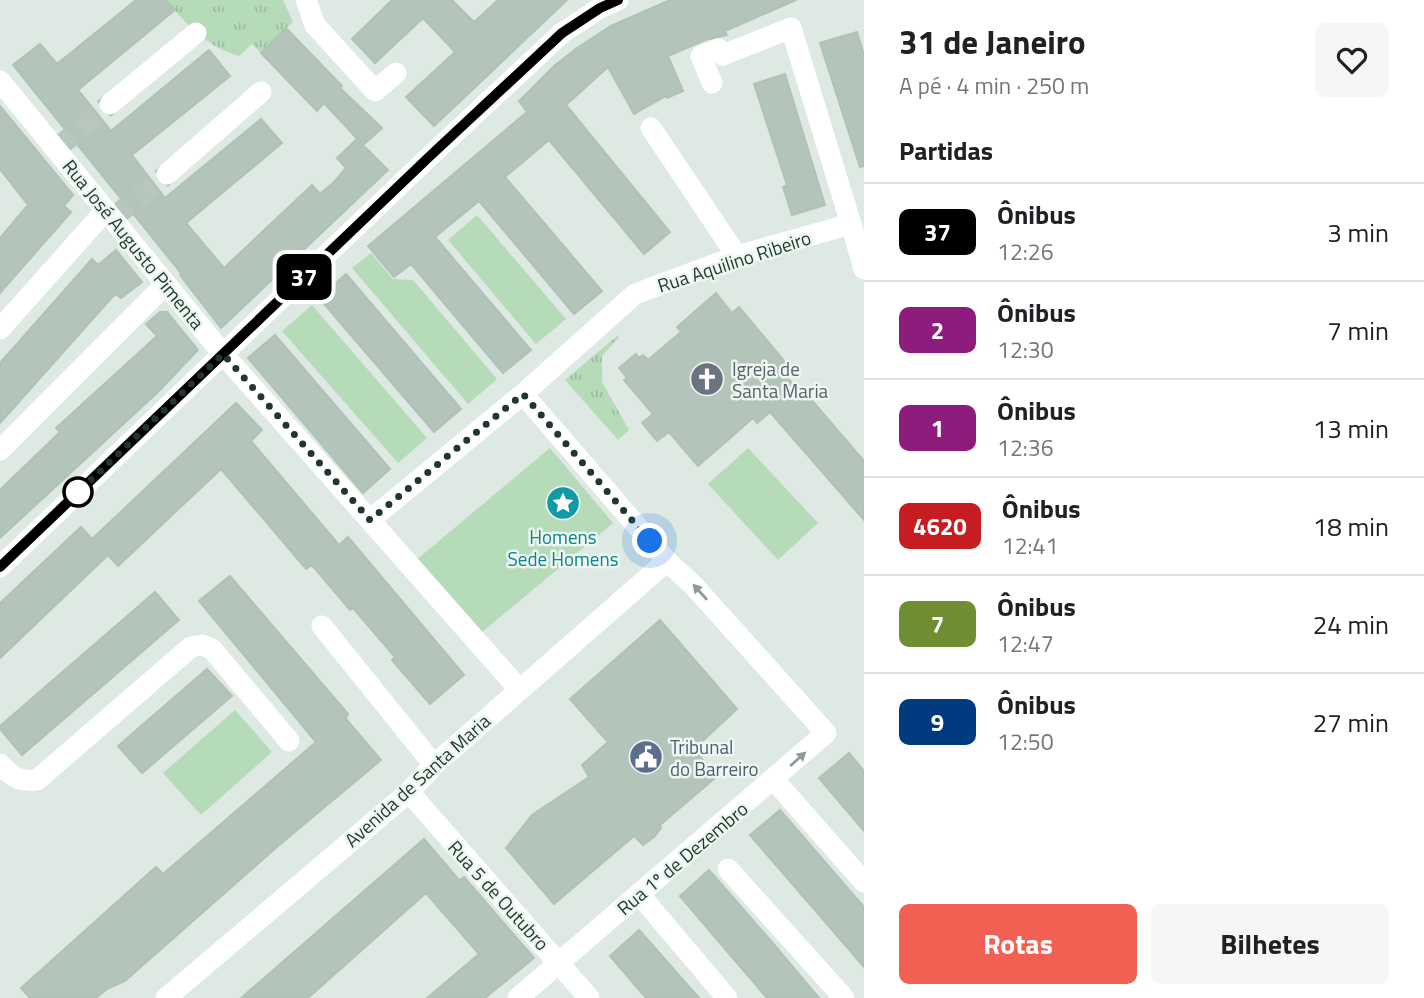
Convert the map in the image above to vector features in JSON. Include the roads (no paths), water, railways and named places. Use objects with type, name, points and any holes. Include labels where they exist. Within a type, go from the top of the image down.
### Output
[{"type":"street","points":[[306,0],[315,25],[375,91],[397,73]]},
{"type":"street","points":[[0,567],[420,165],[562,33],[605,3]]},
{"type":"street","points":[[712,83],[701,56],[718,49],[723,55],[791,27],[864,269]]},
{"type":"street","points":[[110,104],[196,33]]},
{"type":"street","name":"Rua José Augusto Pimenta","points":[[0,81],[223,354],[519,690]]},
{"type":"street","points":[[167,174],[261,92]]},
{"type":"street","points":[[651,128],[737,256]]},
{"type":"street","points":[[0,329],[106,210]]},
{"type":"street","name":"Rua Aquilino Ribeiro","points":[[370,520],[523,394],[635,294],[737,256],[851,223]]},
{"type":"street","points":[[0,450],[166,284]]},
{"type":"street","points":[[523,394],[667,561]]},
{"type":"street","name":"Avenida de Santa Maria","points":[[166,998],[409,792],[434,765],[667,561]]},
{"type":"street","name":"Rua 1º de Dezembro","points":[[518,998],[826,733],[694,585],[667,561]]},
{"type":"street","points":[[322,626],[434,765]]},
{"type":"street","points":[[0,765],[12,777],[24,781],[37,780],[191,647],[202,645],[212,649],[289,741]]},
{"type":"street","points":[[774,780],[864,882]]},
{"type":"street","name":"Rua 5 de Outubro","points":[[409,792],[589,998]]},
{"type":"street","points":[[729,869],[844,998]]},
{"type":"street","points":[[639,894],[727,998]]},
{"type":"tunnel","points":[[56,149],[110,104]]},
{"type":"tunnel","points":[[113,218],[167,174]]},
{"type":"place","name":"Igreja de Santa Maria","points":[[707,379]]},
{"type":"place","name":"Homens Sede Homens","points":[[563,503]]},
{"type":"place","name":"Tribunal do Barreiro","points":[[646,757]]}]
